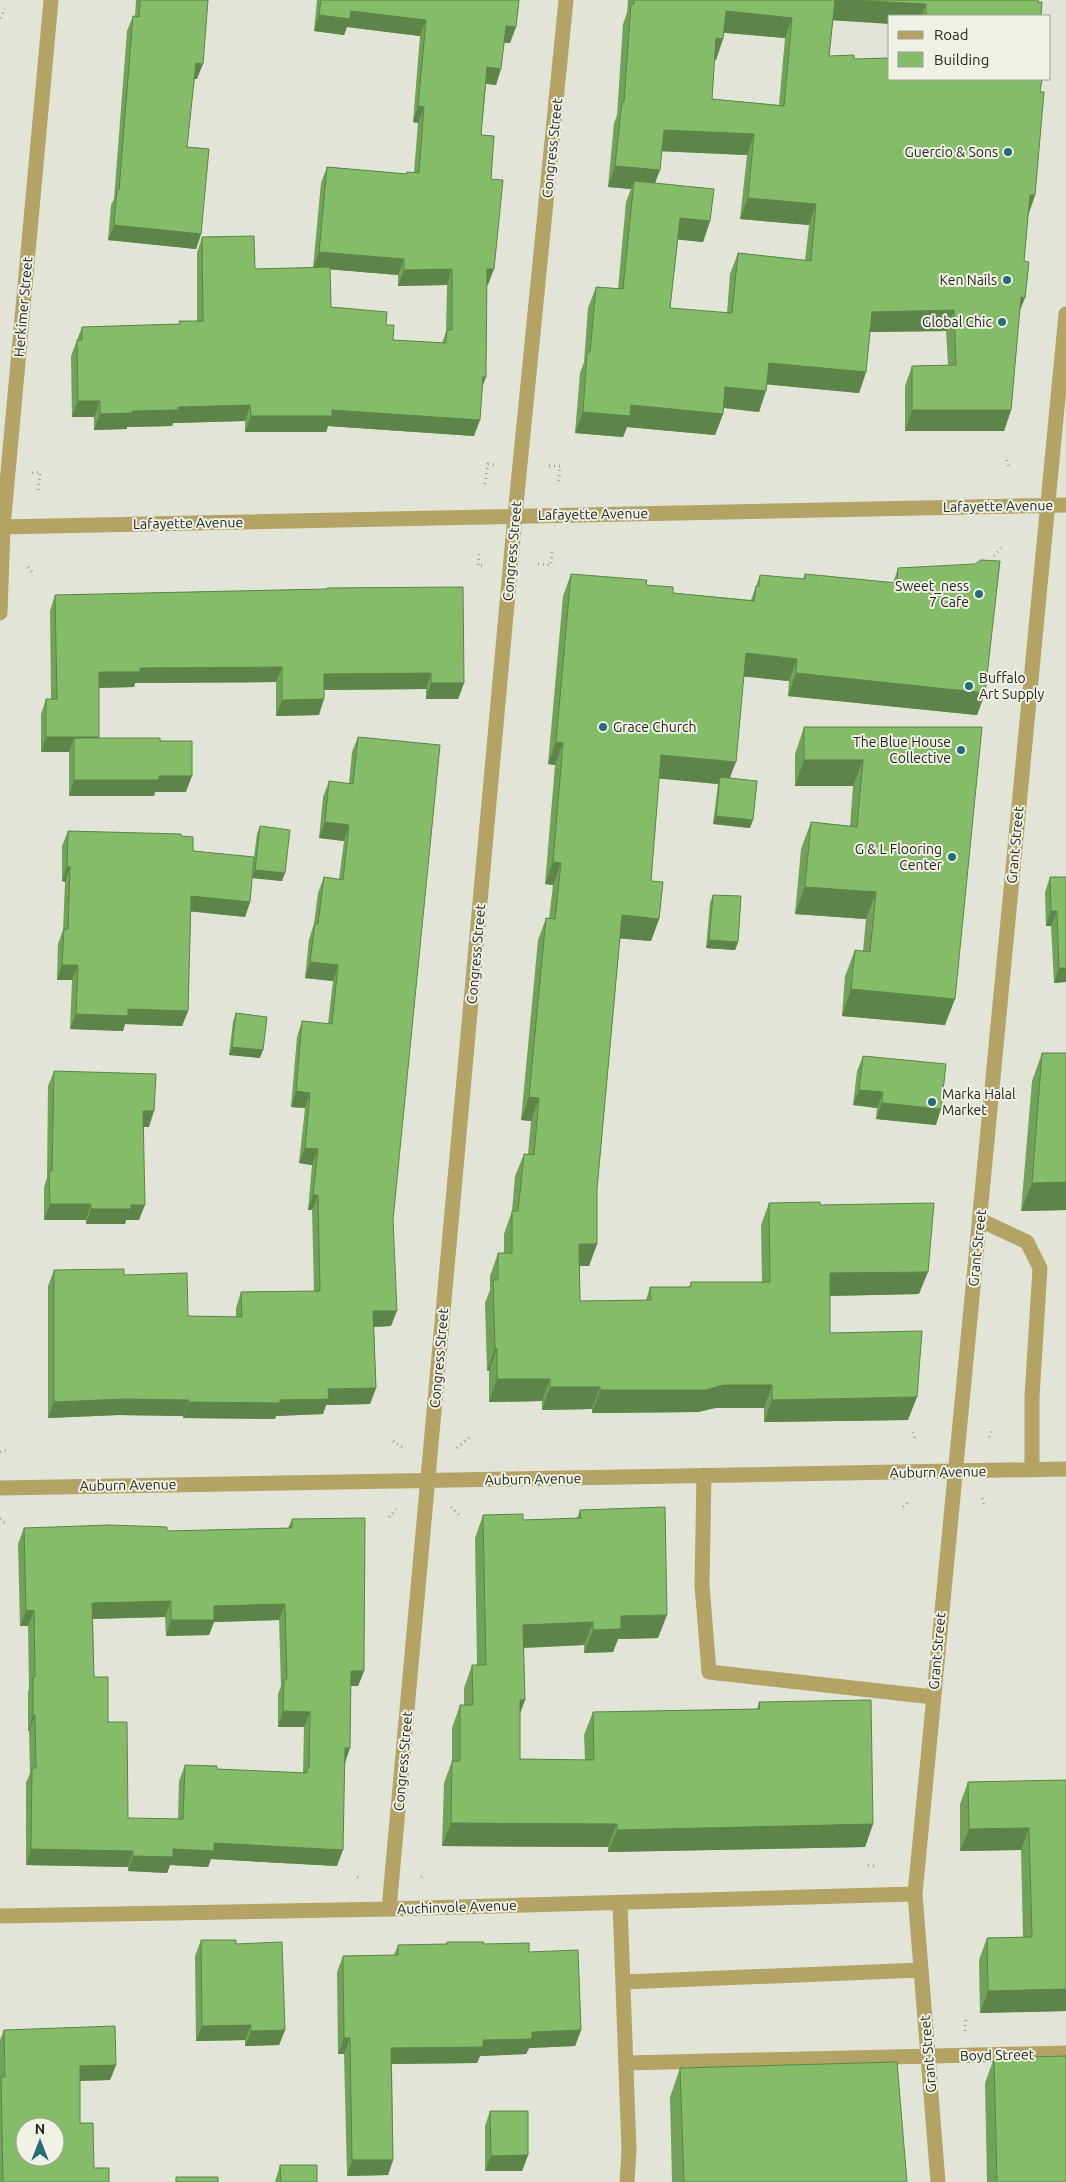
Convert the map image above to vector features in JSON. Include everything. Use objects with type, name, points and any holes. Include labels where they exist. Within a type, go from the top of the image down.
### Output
[{"type":"street","name":"Herkimer Street","points":[[0,613],[1,527],[51,0]]},
{"type":"street","name":"Congress Street","points":[[389,1909],[515,515],[566,0]]},
{"type":"street","name":"Grant Street","points":[[938,2182],[915,1894],[1066,314]]},
{"type":"street","name":"Lafayette Avenue","points":[[1,527],[1066,505]]},
{"type":"street","points":[[980,1220],[1027,1242],[1040,1268],[1032,1397],[1032,1470]]},
{"type":"street","name":"Auburn Avenue","points":[[0,1488],[1066,1469]]},
{"type":"street","points":[[704,1476],[702,1585],[709,1672],[933,1697]]},
{"type":"street","name":"Auchinvole Avenue","points":[[0,1916],[389,1909],[915,1894]]},
{"type":"street","points":[[620,1902],[629,2151],[627,2182]]},
{"type":"street","points":[[623,1982],[921,1970]]},
{"type":"street","name":"Boyd Street","points":[[626,2063],[1066,2053]]},
{"type":"path","points":[[0,18],[5,9]]},
{"type":"path","points":[[1007,460],[1009,469]]},
{"type":"path","points":[[485,484],[488,464]]},
{"type":"path","points":[[549,466],[560,466],[559,481]]},
{"type":"path","points":[[38,491],[40,472]]},
{"type":"path","points":[[994,556],[1001,548]]},
{"type":"path","points":[[538,564],[550,565],[552,549]]},
{"type":"path","points":[[478,566],[479,554]]},
{"type":"path","points":[[26,565],[34,574]]},
{"type":"path","points":[[989,1437],[992,1430]]},
{"type":"path","points":[[913,1432],[915,1440]]},
{"type":"path","points":[[457,1448],[470,1438]]},
{"type":"path","points":[[393,1442],[403,1448]]},
{"type":"path","points":[[0,1452],[9,1449]]},
{"type":"path","points":[[982,1498],[985,1506]]},
{"type":"path","points":[[902,1506],[910,1500]]},
{"type":"path","points":[[451,1506],[459,1515]]},
{"type":"path","points":[[389,1517],[396,1509]]},
{"type":"path","points":[[0,1519],[6,1524]]},
{"type":"path","points":[[868,1864],[877,1867]]},
{"type":"path","points":[[965,2026],[966,2019]]},
{"type":"building","points":[[140,0],[208,0],[203,64],[196,63],[187,147],[209,149],[201,234],[114,225],[117,190],[119,190],[133,16],[139,17]]},
{"type":"building","points":[[321,0],[519,0],[516,27],[506,26],[501,69],[487,67],[481,135],[494,136],[491,179],[503,180],[494,269],[487,269],[486,377],[483,377],[480,420],[332,410],[332,416],[251,416],[250,405],[178,407],[178,410],[100,414],[100,401],[78,401],[77,340],[82,340],[82,327],[180,324],[179,321],[203,321],[202,237],[254,236],[255,269],[330,267],[331,307],[387,312],[386,325],[394,325],[393,340],[446,343],[447,330],[452,330],[452,269],[404,270],[404,259],[319,252],[327,167],[407,174],[407,172],[419,173],[424,107],[418,106],[426,20],[351,11],[350,19],[319,15]]},
{"type":"building","points":[[634,0],[835,0],[829,56],[854,55],[854,59],[888,58],[888,80],[1042,80],[1040,92],[1044,92],[1035,195],[1030,195],[1024,261],[1029,262],[1025,298],[1021,297],[1011,410],[912,410],[912,366],[956,365],[954,310],[872,312],[866,372],[769,363],[766,391],[725,387],[723,414],[631,405],[630,416],[583,412],[587,352],[590,352],[596,287],[623,289],[634,181],[714,189],[710,221],[680,218],[670,308],[732,313],[738,253],[811,261],[816,204],[748,198],[754,134],[664,130],[660,170],[615,166],[622,102],[624,102],[631,4],[634,4]],"holes":[[[726,11],[792,18],[784,106],[712,99],[716,38],[723,39]]]},
{"type":"building","points":[[848,0],[1038,0],[1038,2],[1042,2],[1041,15],[926,15],[926,4]]},
{"type":"building","points":[[981,560],[1000,561],[985,693],[796,673],[797,659],[746,653],[736,762],[661,755],[651,881],[663,882],[659,919],[622,915],[597,1189],[597,1244],[579,1244],[580,1301],[651,1300],[650,1287],[691,1287],[691,1282],[770,1282],[769,1203],[820,1202],[820,1205],[934,1203],[928,1272],[830,1273],[830,1333],[922,1331],[917,1397],[772,1400],[772,1385],[723,1385],[706,1390],[600,1390],[600,1387],[550,1387],[550,1379],[497,1379],[493,1280],[498,1280],[498,1253],[512,1253],[512,1211],[518,1211],[524,1154],[534,1155],[539,1098],[529,1097],[546,918],[555,919],[561,863],[553,862],[563,743],[556,742],[571,574],[647,580],[646,585],[673,587],[673,593],[754,601],[760,575],[805,579],[805,574],[897,583],[898,568],[975,564]]},
{"type":"building","points":[[463,587],[464,683],[431,683],[431,673],[324,674],[324,699],[282,700],[282,667],[140,668],[140,672],[99,672],[99,737],[46,737],[46,699],[57,699],[55,595],[327,588]]},
{"type":"building","points":[[804,727],[982,727],[955,999],[851,989],[855,950],[870,952],[876,892],[805,887],[811,822],[857,827],[863,760],[804,760]]},
{"type":"building","points":[[358,737],[440,745],[393,1220],[397,1311],[373,1311],[376,1388],[328,1389],[329,1399],[280,1400],[280,1403],[124,1399],[54,1402],[54,1270],[124,1269],[124,1275],[187,1273],[188,1316],[242,1317],[241,1292],[320,1291],[318,1195],[313,1195],[318,1149],[305,1148],[310,1093],[296,1091],[302,1021],[332,1024],[338,965],[310,962],[315,923],[318,924],[324,877],[343,880],[349,825],[325,822],[329,781],[353,784]]},
{"type":"building","points":[[74,738],[160,738],[160,741],[192,741],[192,776],[159,776],[159,780],[74,780]]},
{"type":"building","points":[[720,777],[757,781],[753,820],[716,816]]},
{"type":"building","points":[[260,826],[290,830],[285,873],[255,870]]},
{"type":"building","points":[[68,831],[181,834],[181,836],[193,837],[193,851],[254,857],[250,902],[191,896],[188,1011],[128,1009],[128,1016],[76,1014],[78,965],[62,965],[64,929],[68,929],[70,867],[67,866]]},
{"type":"building","points":[[1050,877],[1066,877],[1066,968],[1059,968],[1057,911],[1051,911]]},
{"type":"building","points":[[713,895],[741,896],[738,942],[709,940]]},
{"type":"building","points":[[236,1013],[267,1017],[263,1050],[232,1047]]},
{"type":"building","points":[[1042,1053],[1066,1053],[1066,1182],[1032,1183]]},
{"type":"building","points":[[863,1056],[946,1064],[941,1109],[882,1103],[883,1092],[859,1090]]},
{"type":"building","points":[[54,1071],[156,1074],[154,1111],[143,1111],[145,1205],[131,1205],[131,1209],[91,1209],[91,1204],[50,1204],[49,1171],[52,1171]]},
{"type":"building","points":[[665,1507],[667,1615],[621,1616],[621,1629],[593,1630],[593,1622],[523,1625],[525,1700],[520,1700],[520,1759],[594,1760],[593,1712],[760,1709],[759,1702],[871,1700],[873,1824],[617,1830],[617,1824],[451,1823],[452,1761],[460,1761],[460,1705],[473,1705],[472,1665],[486,1665],[483,1515],[523,1514],[523,1520],[581,1518],[580,1510]]},
{"type":"building","points":[[365,1518],[364,1671],[351,1671],[350,1748],[345,1748],[343,1850],[214,1843],[214,1851],[173,1849],[173,1857],[133,1856],[133,1851],[31,1849],[32,1768],[36,1768],[35,1715],[33,1715],[33,1677],[35,1677],[34,1610],[26,1611],[24,1528],[109,1525],[167,1527],[167,1531],[292,1528],[292,1519]],"holes":[[[171,1601],[171,1620],[214,1620],[214,1606],[285,1604],[287,1679],[284,1679],[283,1711],[310,1712],[309,1768],[307,1768],[307,1773],[217,1769],[217,1766],[185,1765],[183,1819],[128,1818],[127,1722],[108,1722],[108,1677],[94,1677],[92,1603]]]},
{"type":"building","points":[[1066,1780],[1066,1989],[988,1991],[987,1938],[1032,1937],[1029,1828],[969,1829],[968,1782]]},
{"type":"building","points":[[201,1940],[236,1940],[236,1944],[282,1942],[285,2030],[251,2031],[251,2025],[202,2026]]},
{"type":"building","points":[[447,1942],[484,1942],[483,1944],[529,1943],[529,1952],[578,1950],[581,2030],[532,2032],[532,2039],[483,2040],[483,2047],[391,2048],[393,2160],[352,2160],[350,2038],[344,2038],[343,1956],[398,1955],[398,1945],[447,1944]]},
{"type":"building","points":[[115,2026],[116,2065],[80,2066],[80,2123],[93,2123],[94,2168],[109,2168],[109,2182],[3,2182],[1,2077],[5,2077],[4,2030]]},
{"type":"building","points":[[1066,2056],[1066,2182],[997,2182],[994,2058]]},
{"type":"building","points":[[897,2062],[907,2182],[684,2182],[680,2068]]},
{"type":"building","points":[[490,2111],[528,2111],[528,2155],[491,2156]]},
{"type":"building","points":[[280,2165],[317,2165],[317,2182],[281,2182]]},
{"type":"building","points":[[176,2177],[218,2177],[218,2182],[176,2182]]},
{"type":"place","name":"Guercio & Sons","points":[[1008,152]]},
{"type":"place","name":"Ken Nails","points":[[1007,280]]},
{"type":"place","name":"Global Chic","points":[[1002,322]]},
{"type":"place","name":"Sweet_ness 7 Cafe","points":[[979,594]]},
{"type":"place","name":"Buffalo Art Supply","points":[[969,686]]},
{"type":"place","name":"Grace Church","points":[[603,727]]},
{"type":"place","name":"The Blue House Collective","points":[[961,750]]},
{"type":"place","name":"G & L Flooring Center","points":[[952,857]]},
{"type":"place","name":"Marka Halal Market","points":[[932,1102]]}]
